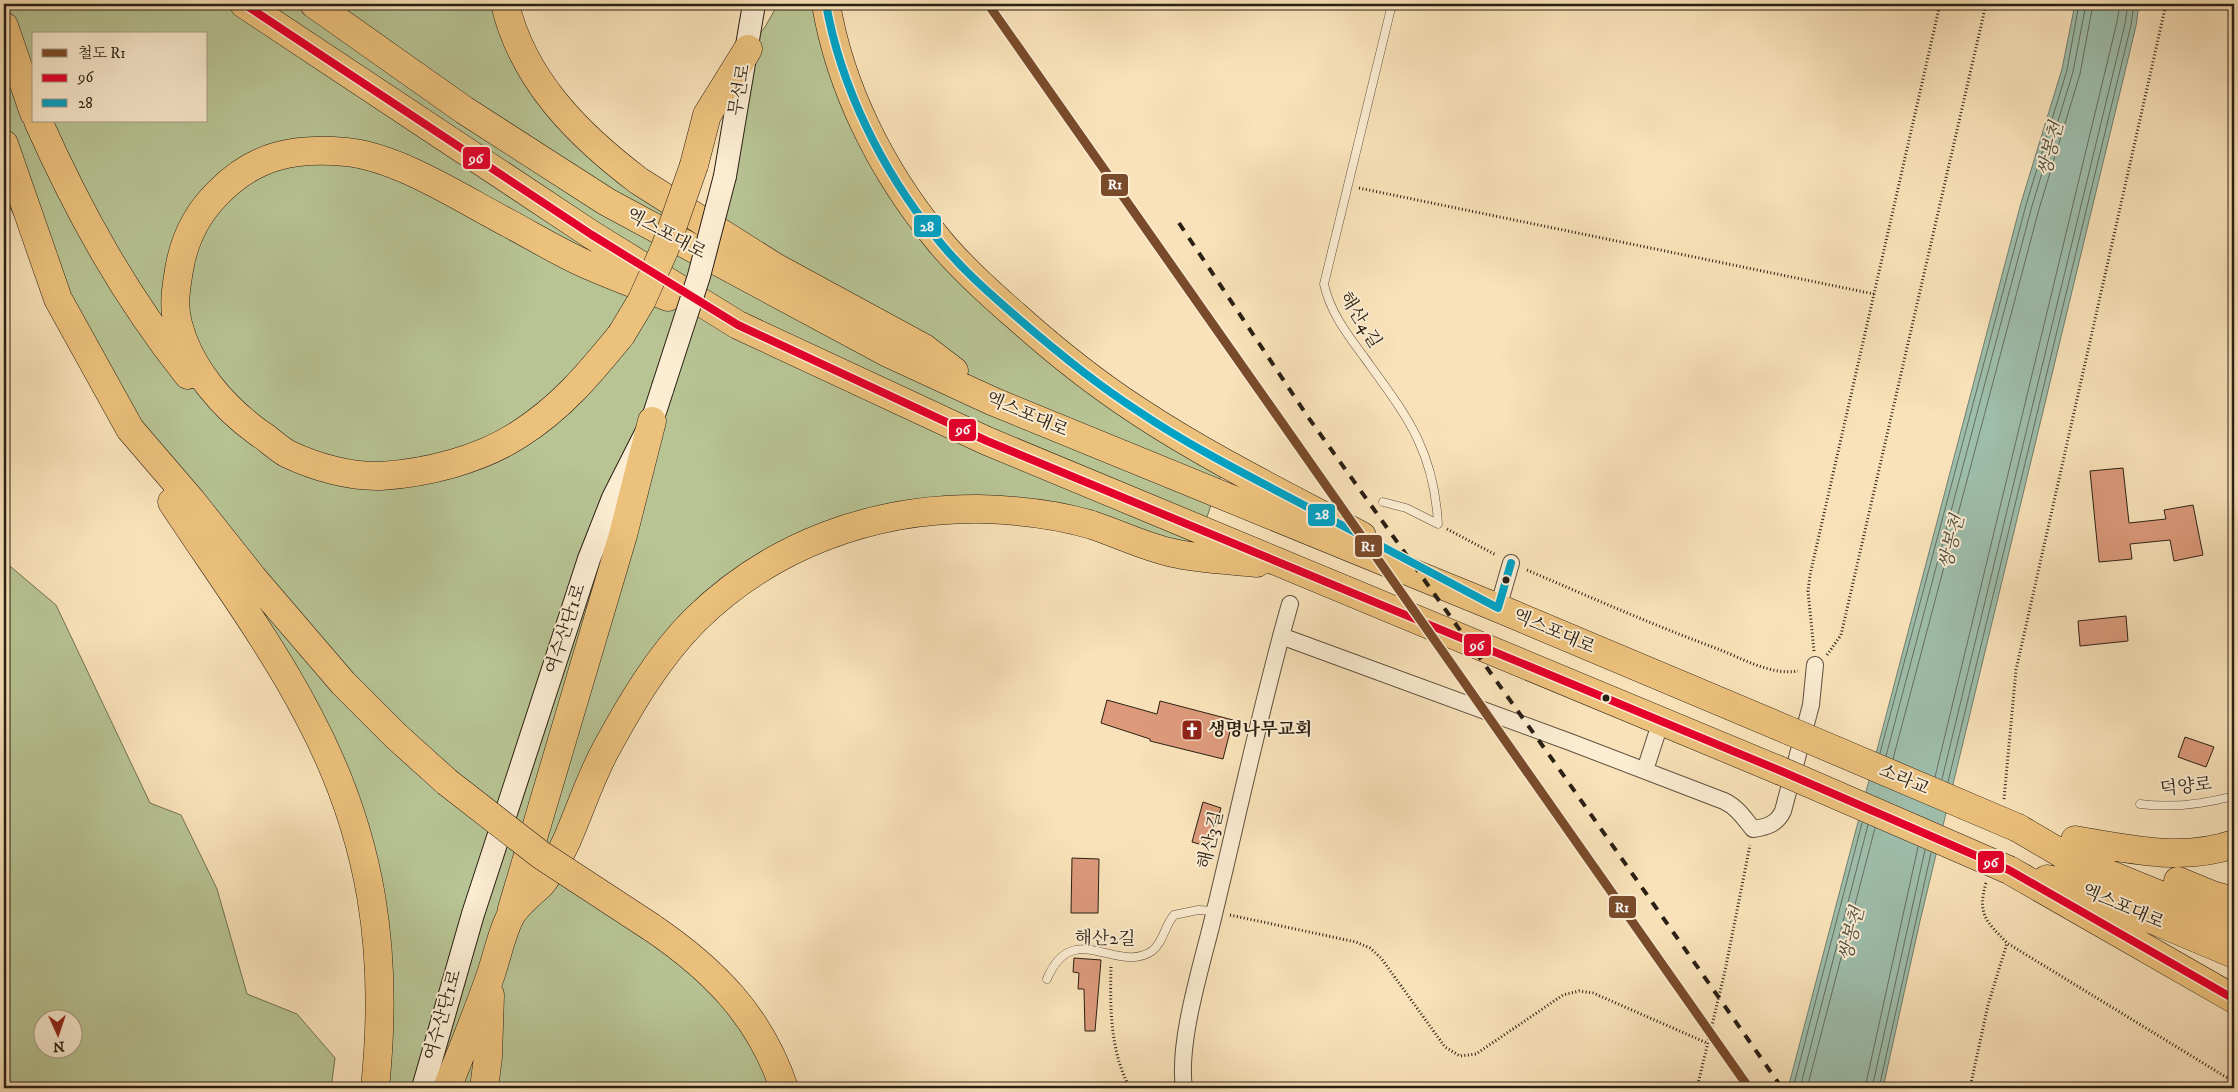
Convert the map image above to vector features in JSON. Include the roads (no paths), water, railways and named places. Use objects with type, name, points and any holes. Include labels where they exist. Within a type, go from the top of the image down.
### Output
[{"type":"highway","name":"엑스포대로","points":[[244,4],[592,235],[738,326],[987,441],[1781,771],[1999,872],[2063,882],[2234,954]]},
{"type":"highway","name":"엑스포대로","points":[[314,4],[464,110],[607,202],[886,352],[992,401],[1498,608],[1790,731]]},
{"type":"highway","points":[[505,4],[520,49],[549,96],[574,124],[619,166],[639,181],[770,263],[924,348],[992,401]]},
{"type":"highway","points":[[826,4],[832,35],[853,97],[888,166],[920,217],[937,238],[1003,305],[1075,366],[1158,424],[1212,456],[1498,608]]},
{"type":"highway","points":[[4,26],[32,106]]},
{"type":"highway","points":[[38,122],[81,214],[111,266],[169,352],[199,390],[236,426],[257,443],[313,464],[346,472],[379,476],[434,468],[479,454],[516,437],[553,411],[591,372],[621,335],[642,300],[665,248],[694,164],[707,115],[748,48]]},
{"type":"highway","points":[[4,144],[58,299]]},
{"type":"highway","points":[[284,452],[242,421],[210,386],[185,346],[178,324],[176,308],[178,272],[186,240],[210,201],[228,182],[245,170],[264,160],[282,154],[316,151],[348,152],[379,159],[412,173],[588,265],[738,326]]},
{"type":"highway","points":[[4,195],[34,256],[160,482],[289,682],[308,716],[342,788],[360,842],[367,874],[380,962],[381,1005],[375,1088]]},
{"type":"highway","points":[[447,1088],[490,978],[511,916],[623,535],[652,421]]},
{"type":"highway","points":[[130,429],[343,683],[396,736],[447,782],[534,850],[651,926],[706,969],[742,1007],[767,1045],[784,1088]]},
{"type":"highway","points":[[511,916],[543,881],[556,862],[604,753],[644,684],[670,648],[694,621],[746,577],[800,546],[834,531],[869,522],[938,511],[977,509],[1010,511],[1071,520],[1174,553],[1286,566]]},
{"type":"highway","name":"소라교","points":[[1790,731],[2018,828]]},
{"type":"highway","name":"엑스포대로","points":[[2018,828],[2069,858],[2234,925]]},
{"type":"highway","points":[[2018,828],[2140,852],[2177,854],[2224,848],[2234,844]]},
{"type":"highway","points":[[2075,840],[2212,895],[2234,901]]},
{"type":"highway","points":[[1999,872],[2234,999]]},
{"type":"highway","points":[[484,1088],[489,1047],[490,978]]},
{"type":"street","name":"무선로","points":[[725,176],[754,4]]},
{"type":"street","name":"여수산단1로","points":[[423,1088],[473,914],[589,559],[613,498],[652,421],[699,276],[725,176]]},
{"type":"street","points":[[1498,608],[1511,563]]},
{"type":"street","name":"해산3길","points":[[1184,1088],[1183,1064],[1188,1026],[1271,669],[1290,604]]},
{"type":"street","points":[[1281,636],[1645,770],[1733,805],[1753,830],[1769,826],[1776,821],[1783,811],[1811,704],[1815,665]]},
{"type":"street","points":[[1645,770],[1661,721]]},
{"type":"lane","name":"해산4길","points":[[1383,502],[1406,508],[1438,524],[1433,484],[1428,462],[1420,441],[1404,412],[1341,325],[1326,295],[1324,284],[1346,186],[1392,4]]},
{"type":"lane","name":"덕양로","points":[[2140,804],[2154,806],[2198,803],[2234,796]]},
{"type":"lane","name":"해산2길","points":[[1047,979],[1055,962],[1062,955],[1071,951],[1087,950],[1134,956],[1151,951],[1160,941],[1174,915],[1198,910],[1215,911]]},
{"type":"water","name":"쌍봉천","points":[[2075,4],[2139,4],[2136,26],[1920,921],[1883,1088],[1788,1088],[2021,203],[2062,69]]},
{"type":"railway","points":[[1179,223],[1308,417],[1557,766],[1782,1088]]},
{"type":"railway","points":[[1155,242],[1749,1088]]},
{"type":"rail line","name":"R1","points":[[988,4],[1749,1088]]},
{"type":"place","name":"생명나무교회","points":[[1192,730]]}]
